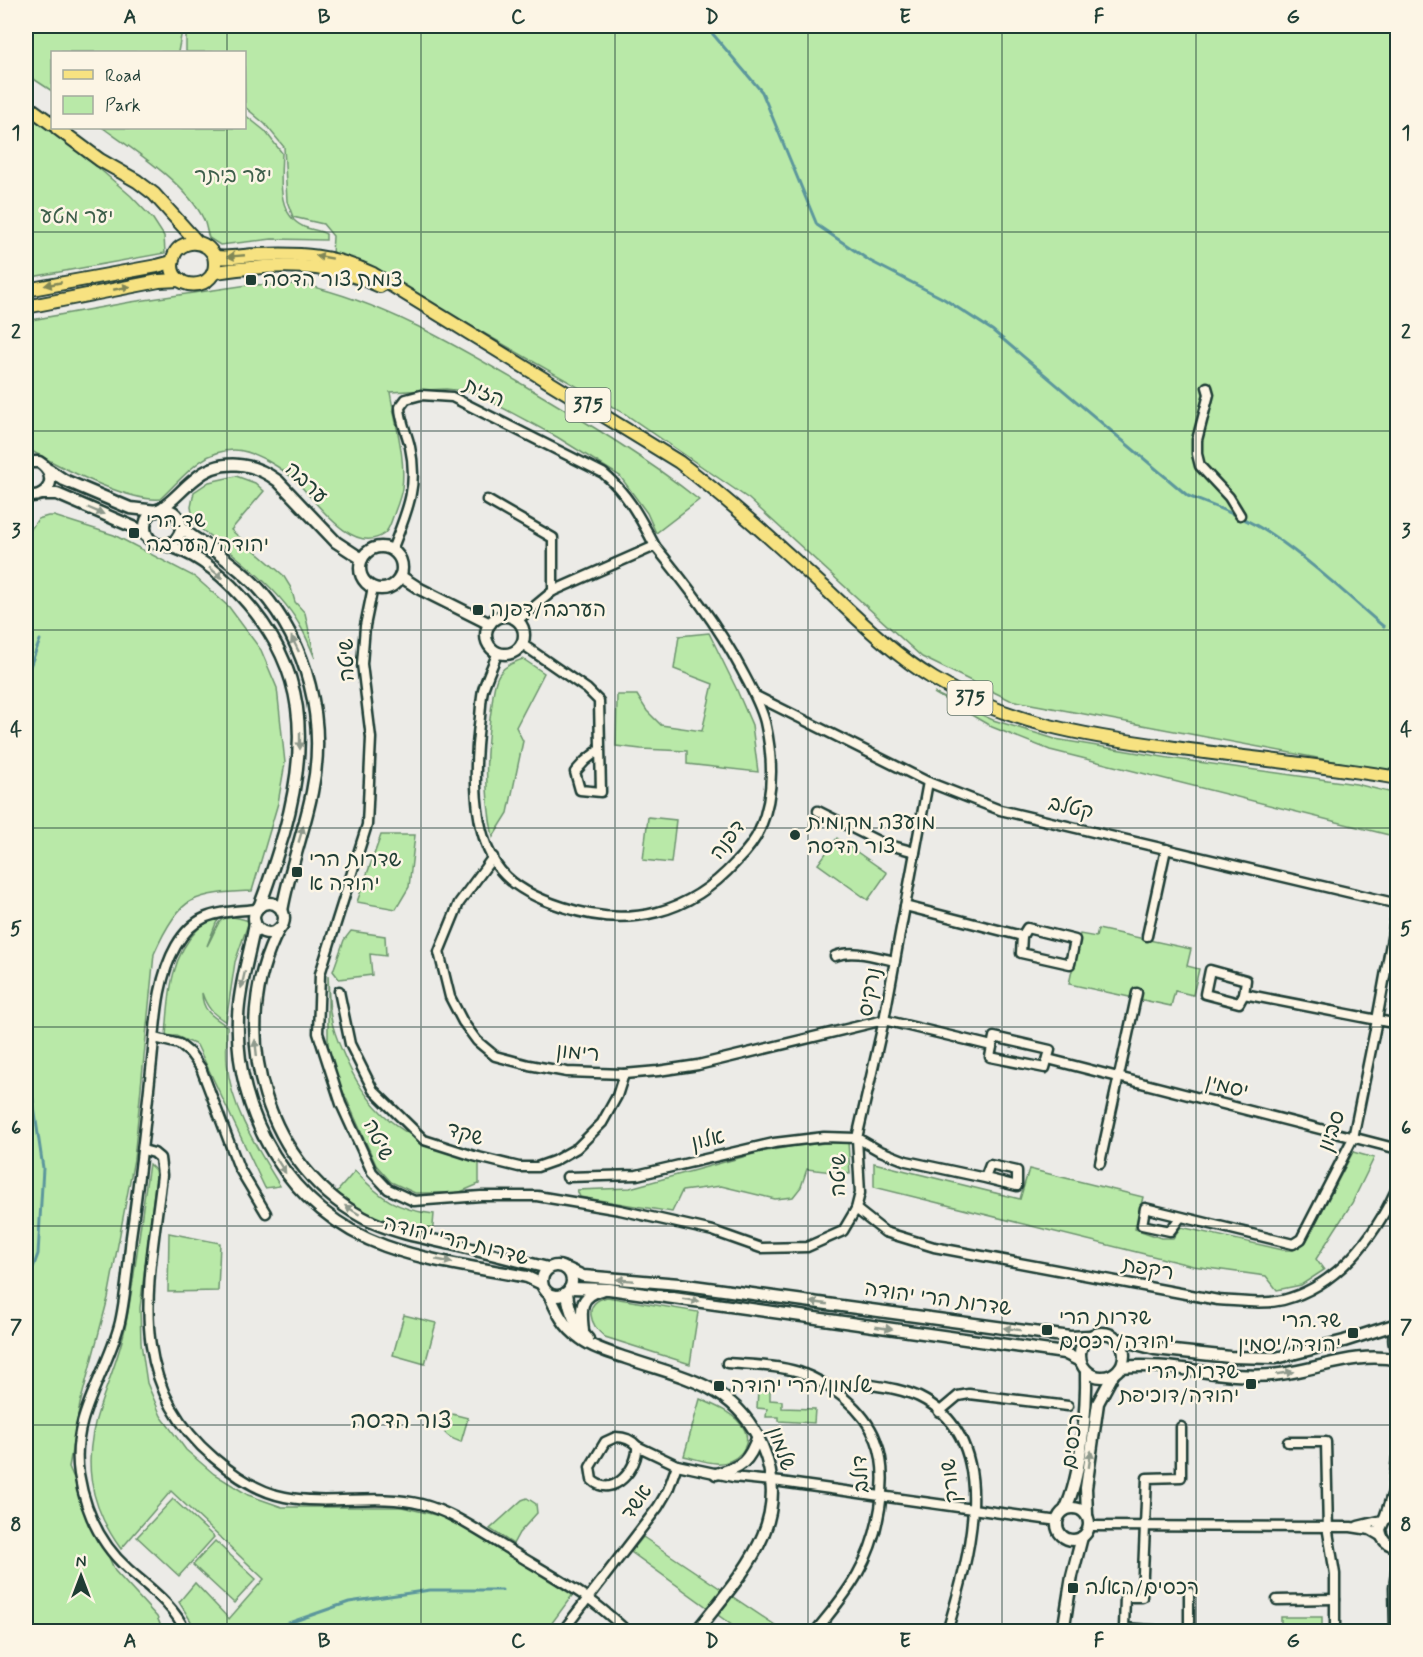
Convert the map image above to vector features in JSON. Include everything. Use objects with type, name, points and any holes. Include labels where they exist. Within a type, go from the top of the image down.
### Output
[{"type":"main road","points":[[26,105],[51,123]]},
{"type":"main road","points":[[58,129],[100,160],[137,181],[164,203],[198,243]]},
{"type":"main road","points":[[137,181],[178,233],[179,248],[172,261],[174,272],[180,280]]},
{"type":"main road","points":[[179,248],[187,243],[198,243],[207,247],[214,256],[213,273]]},
{"type":"main road","name":"375","points":[[214,256],[300,254],[343,261],[373,274],[679,462],[809,573],[884,642],[954,691],[1012,716],[1067,732],[1123,742],[1398,778]]},
{"type":"main road","points":[[26,290],[157,266],[172,261]]},
{"type":"main road","name":"375","points":[[26,307],[159,281],[180,280],[189,285],[200,284],[213,273],[297,266],[336,270],[375,283],[451,321]]},
{"type":"main road","name":"375","points":[[1285,763],[1398,785]]},
{"type":"street","points":[[1207,387],[1209,394],[1197,440],[1198,460],[1200,466],[1229,497],[1240,515]]},
{"type":"street","name":"הזית","points":[[392,550],[413,489],[414,471],[400,407],[406,399],[421,395],[452,397],[603,473],[620,487],[655,546]]},
{"type":"street","points":[[26,461],[39,462],[64,480],[130,508],[170,511],[186,533],[235,566],[249,579],[280,616],[298,651],[311,689],[317,720],[315,780],[287,884],[282,911],[284,920],[279,929],[270,933],[265,932],[257,927],[255,922],[272,873],[297,778],[300,722],[294,693],[278,650],[265,625],[247,602],[208,566],[177,548],[159,545],[138,529],[57,494],[34,495]]},
{"type":"street","name":"ערבה","points":[[158,510],[195,478],[215,467],[241,464],[256,468],[278,481],[336,542],[362,558]]},
{"type":"street","points":[[26,506],[34,495],[48,488],[50,482],[48,470]]},
{"type":"street","points":[[165,545],[178,537],[179,504],[183,490]]},
{"type":"street","points":[[487,500],[553,538],[553,591]]},
{"type":"street","points":[[149,539],[145,528],[146,522],[148,516],[158,510]]},
{"type":"street","points":[[518,620],[553,591],[655,546]]},
{"type":"street","name":"דפנה","points":[[498,652],[483,692],[476,775],[479,813],[486,845],[501,871],[523,890],[538,898],[577,912],[608,918],[637,917],[672,909],[699,894],[725,875],[760,831],[769,802],[771,781],[769,744],[756,696],[730,649],[699,601],[655,546]]},
{"type":"street","points":[[378,547],[392,550],[402,564],[400,576],[392,586],[373,587],[363,578],[360,565],[362,558],[366,553],[378,547]]},
{"type":"street","points":[[400,576],[490,624]]},
{"type":"street","name":"שיטה","points":[[373,587],[365,626],[362,664],[371,738],[368,825],[320,974],[318,1033],[341,1104],[372,1172],[388,1189],[414,1201],[481,1196],[537,1196],[620,1210],[713,1231],[761,1248],[807,1247],[843,1231],[856,1209],[861,1193],[857,1138]]},
{"type":"street","points":[[506,616],[518,620],[524,631],[522,644],[514,652],[498,652],[487,640],[486,635],[490,624],[506,616]]},
{"type":"street","points":[[522,644],[587,689],[599,701],[602,792],[580,790],[575,772],[585,760],[600,749]]},
{"type":"street","name":"קטלב","points":[[756,696],[928,782],[1000,810],[1398,905]]},
{"type":"street","name":"נרקיס","points":[[857,1138],[884,1020],[928,782]]},
{"type":"street","points":[[818,811],[882,843],[915,852]]},
{"type":"street","points":[[1147,936],[1166,849]]},
{"type":"street","name":"רימון","points":[[493,857],[459,903],[439,952],[450,997],[463,1022],[477,1041],[495,1056],[567,1072],[624,1074],[698,1065],[884,1020]]},
{"type":"street","points":[[186,1632],[172,1609],[126,1568],[107,1547],[86,1504],[79,1474],[77,1450],[82,1419],[120,1322],[143,1150],[162,979],[177,944],[200,919],[214,913],[258,908],[272,903],[282,911]]},
{"type":"street","name":"סביון","points":[[1180,1218],[1293,1244],[1301,1239],[1353,1138],[1398,905]]},
{"type":"street","points":[[904,906],[1022,936]]},
{"type":"street","points":[[233,911],[255,922]]},
{"type":"street","name":"שדרות הרי יהודה","points":[[255,922],[238,1005],[239,1055],[245,1086],[255,1118],[282,1170],[321,1209],[341,1224],[365,1237],[413,1254],[527,1277],[542,1284],[549,1294],[558,1296],[569,1290],[609,1288],[1064,1353],[1083,1366]]},
{"type":"street","points":[[1027,928],[1076,940],[1070,964],[1021,953],[1022,936],[1027,928]]},
{"type":"street","name":"שדרות הרי יהודה","points":[[279,929],[266,958],[255,1018],[256,1044],[262,1082],[271,1112],[297,1160],[319,1185],[345,1206],[390,1229],[548,1268],[558,1265],[583,1276],[680,1284],[1070,1337],[1090,1336]]},
{"type":"street","points":[[835,956],[853,953],[895,961]]},
{"type":"street","points":[[1210,970],[1246,980],[1244,994],[1239,1003],[1205,994],[1210,970]]},
{"type":"street","name":"שקד","points":[[339,991],[350,1044],[373,1090],[424,1140],[474,1156],[519,1167],[537,1167],[577,1148],[602,1123],[617,1096],[624,1074]]},
{"type":"street","points":[[1100,1164],[1137,993]]},
{"type":"street","points":[[1244,994],[1398,1024]]},
{"type":"street","name":"יסמין","points":[[884,1020],[992,1046]]},
{"type":"street","name":"יסמין","points":[[994,1037],[1050,1050],[1048,1059],[1045,1068],[990,1057],[994,1037]]},
{"type":"street","points":[[155,1038],[179,1044],[190,1053],[201,1068],[239,1168],[266,1213]]},
{"type":"street","name":"יסמין","points":[[1048,1059],[1398,1149]]},
{"type":"street","name":"אלון","points":[[567,1177],[637,1175],[774,1143],[824,1137],[857,1138]]},
{"type":"street","points":[[857,1138],[878,1150],[906,1161],[985,1178]]},
{"type":"street","points":[[143,1150],[154,1153],[160,1158],[162,1175],[148,1290],[149,1334],[155,1372],[164,1394],[177,1415],[206,1451],[243,1480],[283,1497],[303,1500],[393,1499],[436,1508],[460,1520],[588,1598],[628,1632]]},
{"type":"street","name":"רקפת","points":[[856,1209],[885,1232],[934,1247],[1218,1300],[1256,1302],[1282,1300],[1306,1292],[1328,1280],[1346,1264],[1376,1229],[1396,1190]]},
{"type":"street","name":"שדרות הרי יהודה","points":[[542,1284],[542,1275],[548,1268]]},
{"type":"street","points":[[568,1269],[572,1278],[569,1290]]},
{"type":"street","points":[[584,1335],[581,1316],[583,1303],[593,1292],[609,1288]]},
{"type":"street","name":"שלמון","points":[[569,1290],[571,1312],[584,1335],[605,1351]]},
{"type":"street","name":"שלמון","points":[[549,1294],[561,1320],[581,1340],[605,1351],[691,1380],[725,1396],[749,1419],[758,1436],[766,1455],[772,1481],[773,1501],[764,1536],[751,1560],[696,1632]]},
{"type":"street","points":[[1118,1339],[1155,1348],[1230,1357],[1276,1358],[1344,1341],[1397,1324]]},
{"type":"street","points":[[1397,1324],[1394,1344],[1398,1354]]},
{"type":"street","points":[[1117,1371],[1124,1356],[1118,1339],[1113,1335],[1101,1333],[1085,1339],[1080,1350],[1083,1366],[1101,1378],[1117,1371],[1143,1365],[1255,1376],[1284,1374],[1353,1358],[1398,1360]]},
{"type":"street","name":"דולב","points":[[727,1363],[768,1366],[798,1372],[820,1382],[840,1396],[867,1422],[876,1440],[880,1455],[881,1496],[870,1549],[844,1595],[815,1632]]},
{"type":"street","name":"רכסים","points":[[1065,1510],[1076,1474],[1086,1397],[1083,1366]]},
{"type":"street","name":"רכסים","points":[[1088,1521],[1086,1488],[1098,1403],[1117,1371]]},
{"type":"street","name":"שורק","points":[[865,1384],[900,1390],[919,1397],[939,1412],[961,1438],[969,1457],[973,1509],[963,1573],[947,1632]]},
{"type":"street","points":[[939,1412],[958,1396],[969,1395],[1068,1406]]},
{"type":"street","points":[[1177,1632],[1124,1628],[1125,1597],[1142,1597],[1147,1478],[1181,1477],[1181,1427]]},
{"type":"street","points":[[716,1474],[736,1468],[745,1462],[758,1436]]},
{"type":"street","points":[[637,1446],[636,1460],[622,1480],[615,1486],[597,1484],[590,1474],[592,1460],[604,1442],[611,1438],[623,1437],[677,1465],[716,1474],[1058,1521]]},
{"type":"street","points":[[1288,1442],[1326,1442],[1328,1527],[1334,1570],[1335,1632]]},
{"type":"street","points":[[636,1460],[656,1455]]},
{"type":"street","points":[[1396,1632],[1397,1570],[1389,1542],[1380,1529],[1397,1486],[1398,1458]]},
{"type":"street","name":"אשד","points":[[562,1632],[658,1507],[668,1490],[677,1465]]},
{"type":"street","points":[[1072,1576],[1065,1538],[1058,1529],[1058,1521],[1065,1510],[1076,1509],[1088,1521],[1144,1526],[1351,1527],[1370,1530],[1389,1542]]},
{"type":"street","points":[[1351,1527],[1398,1513]]},
{"type":"street","points":[[1063,1632],[1072,1576],[1088,1521]]},
{"type":"street","points":[[1065,1538],[1071,1540],[1082,1538]]},
{"type":"street","points":[[1189,1592],[1189,1632]]},
{"type":"street","points":[[1277,1600],[1335,1599]]},
{"type":"green space","points":[[26,26],[186,26],[178,51],[51,51],[51,90],[26,74]]},
{"type":"green space","points":[[189,26],[1397,26],[1397,773],[1010,700],[922,657],[749,499],[625,414],[410,291],[332,255],[333,236],[323,224],[293,217],[287,201],[284,147],[265,124],[246,108],[246,51],[186,51],[186,32]]},
{"type":"green space","name":"יער מטע","points":[[26,113],[95,165],[131,196],[153,219],[164,236],[165,253],[26,278]]},
{"type":"green space","name":"יער ביתר","points":[[246,116],[265,131],[282,153],[282,195],[289,214],[304,227],[326,234],[326,240],[272,239],[220,245],[209,238],[204,220],[186,194],[144,158],[104,129],[246,129]]},
{"type":"green space","points":[[301,284],[362,302],[449,342],[596,429],[659,470],[699,500],[656,533],[647,513],[620,476],[557,437],[473,392],[446,389],[390,392],[403,464],[402,488],[388,530],[372,539],[360,538],[348,533],[325,514],[298,483],[285,472],[250,453],[234,450],[222,451],[202,460],[160,499],[130,495],[111,489],[26,448],[26,321],[131,302],[248,285]]},
{"type":"green space","points":[[236,476],[255,483],[264,491],[231,530],[283,575],[291,588],[295,602],[305,613],[315,658],[301,628],[279,596],[237,557],[194,524],[191,507],[194,492],[209,482]]},
{"type":"green space","points":[[48,516],[114,535],[195,577],[229,607],[261,650],[277,688],[285,763],[278,803],[252,891],[213,894],[191,901],[174,917],[154,954],[134,1159],[108,1298],[80,1404],[69,1467],[115,1571],[157,1617],[163,1631],[26,1632],[26,536],[38,519]]},
{"type":"green space","points":[[709,633],[752,725],[758,772],[687,764],[687,751],[616,746],[617,695],[637,695],[647,711],[661,725],[702,731],[713,684],[674,669],[679,636]]},
{"type":"green space","points":[[523,659],[544,673],[516,727],[523,741],[508,813],[493,837],[488,804],[487,771],[493,692],[502,670]]},
{"type":"green space","points":[[934,693],[993,720],[1055,739],[1169,758],[1356,784],[1397,794],[1397,837],[1050,750],[992,727]]},
{"type":"green space","points":[[648,817],[676,820],[671,863],[643,860]]},
{"type":"green space","points":[[381,835],[415,835],[409,887],[396,909],[357,902]]},
{"type":"green space","points":[[837,838],[887,873],[868,900],[818,864]]},
{"type":"green space","points":[[222,915],[216,923],[207,946],[221,920],[230,917],[249,921],[235,962],[226,1022],[211,1010],[202,993],[202,999],[209,1013],[227,1026],[229,1080],[239,1112],[280,1186],[265,1188],[197,1045],[176,1036],[166,1036],[172,979],[181,953],[188,940],[198,929]]},
{"type":"green space","points":[[1098,929],[1191,949],[1187,966],[1199,969],[1193,995],[1175,991],[1171,1006],[1069,984],[1080,934],[1096,937]]},
{"type":"green space","points":[[351,931],[385,936],[386,956],[370,954],[372,975],[339,979],[333,971],[344,940]]},
{"type":"green space","points":[[328,975],[329,1006],[335,1034],[357,1082],[370,1100],[399,1128],[436,1147],[479,1163],[479,1184],[458,1193],[415,1193],[391,1182],[376,1165],[334,1071],[328,1047]]},
{"type":"green space","points":[[848,1141],[850,1174],[807,1169],[801,1187],[793,1197],[775,1199],[721,1186],[682,1191],[672,1212],[580,1197],[577,1190],[630,1188],[761,1152],[794,1146]]},
{"type":"green space","points":[[1353,1152],[1374,1158],[1352,1203],[1316,1259],[1324,1270],[1301,1285],[1277,1290],[1266,1276],[1193,1266],[874,1187],[874,1163],[1020,1199],[1029,1169],[1143,1197],[1135,1229],[1161,1238],[1173,1238],[1181,1227],[1283,1250],[1293,1250],[1306,1242]]},
{"type":"green space","points":[[149,1164],[155,1170],[156,1177],[140,1308],[141,1343],[147,1383],[161,1416],[186,1450],[214,1474],[248,1495],[282,1507],[402,1507],[452,1519],[574,1593],[546,1631],[197,1631],[179,1602],[195,1583],[229,1619],[264,1579],[171,1491],[121,1549],[101,1515],[95,1498],[91,1480],[91,1444],[100,1406],[124,1334]]},
{"type":"green space","points":[[355,1171],[373,1189],[399,1206],[434,1214],[432,1237],[381,1220],[336,1193]]},
{"type":"green space","points":[[169,1233],[220,1243],[218,1291],[168,1292]]},
{"type":"green space","points":[[607,1297],[698,1312],[690,1364],[605,1337],[592,1321],[591,1309],[599,1300]]},
{"type":"green space","points":[[404,1315],[436,1323],[425,1364],[393,1355]]},
{"type":"green space","points":[[758,1391],[770,1391],[770,1400],[782,1401],[782,1408],[815,1409],[814,1423],[779,1421],[779,1417],[766,1417],[767,1409],[757,1408]]},
{"type":"green space","points":[[700,1399],[729,1413],[743,1427],[747,1441],[745,1447],[730,1461],[712,1463],[684,1456]]},
{"type":"green space","points":[[452,1414],[468,1418],[461,1442],[451,1438],[443,1429],[445,1415]]},
{"type":"green space","points":[[527,1498],[536,1504],[537,1513],[519,1533],[513,1544],[490,1529],[522,1500]]},
{"type":"green space","points":[[173,1499],[214,1537],[179,1576],[137,1537]]},
{"type":"green space","points":[[643,1537],[784,1631],[740,1631],[631,1552]]},
{"type":"green space","points":[[215,1541],[256,1579],[234,1603],[193,1565]]},
{"type":"green space","points":[[1281,1617],[1322,1617],[1322,1631],[1281,1631]]},
{"type":"waterway","points":[[706,26],[762,92],[817,225],[870,261],[944,299],[992,330],[1188,496],[1242,518],[1287,545],[1384,627]]},
{"type":"waterway","points":[[26,677],[40,640]]},
{"type":"waterway","points":[[26,1053],[43,1168],[38,1254],[26,1287]]},
{"type":"waterway","points":[[263,1632],[349,1602],[430,1590],[502,1590]]},
{"type":"place","name":"צומת צור הדסה","points":[[251,280]]},
{"type":"place","name":"שד.הרי יהודה/הערבה","points":[[134,533]]},
{"type":"place","name":"הערבה/דפנה","points":[[478,610]]},
{"type":"place","name":"מועצה מקומית צור הדסה","points":[[795,835]]},
{"type":"place","name":"שדרות הרי יהודה א","points":[[297,872]]},
{"type":"place","name":"שדרות הרי יהודה/רכסים","points":[[1047,1330]]},
{"type":"place","name":"שד.הרי יהודה/יסמין","points":[[1353,1333]]},
{"type":"place","name":"שדרות הרי יהודה/דוכיפת","points":[[1251,1384]]},
{"type":"place","name":"שלמון/הרי יהודה","points":[[719,1386]]},
{"type":"place","name":"רכסים/האלה","points":[[1073,1588]]},
{"type":"district","name":"צור הדסה","points":[[401,1421]]}]
